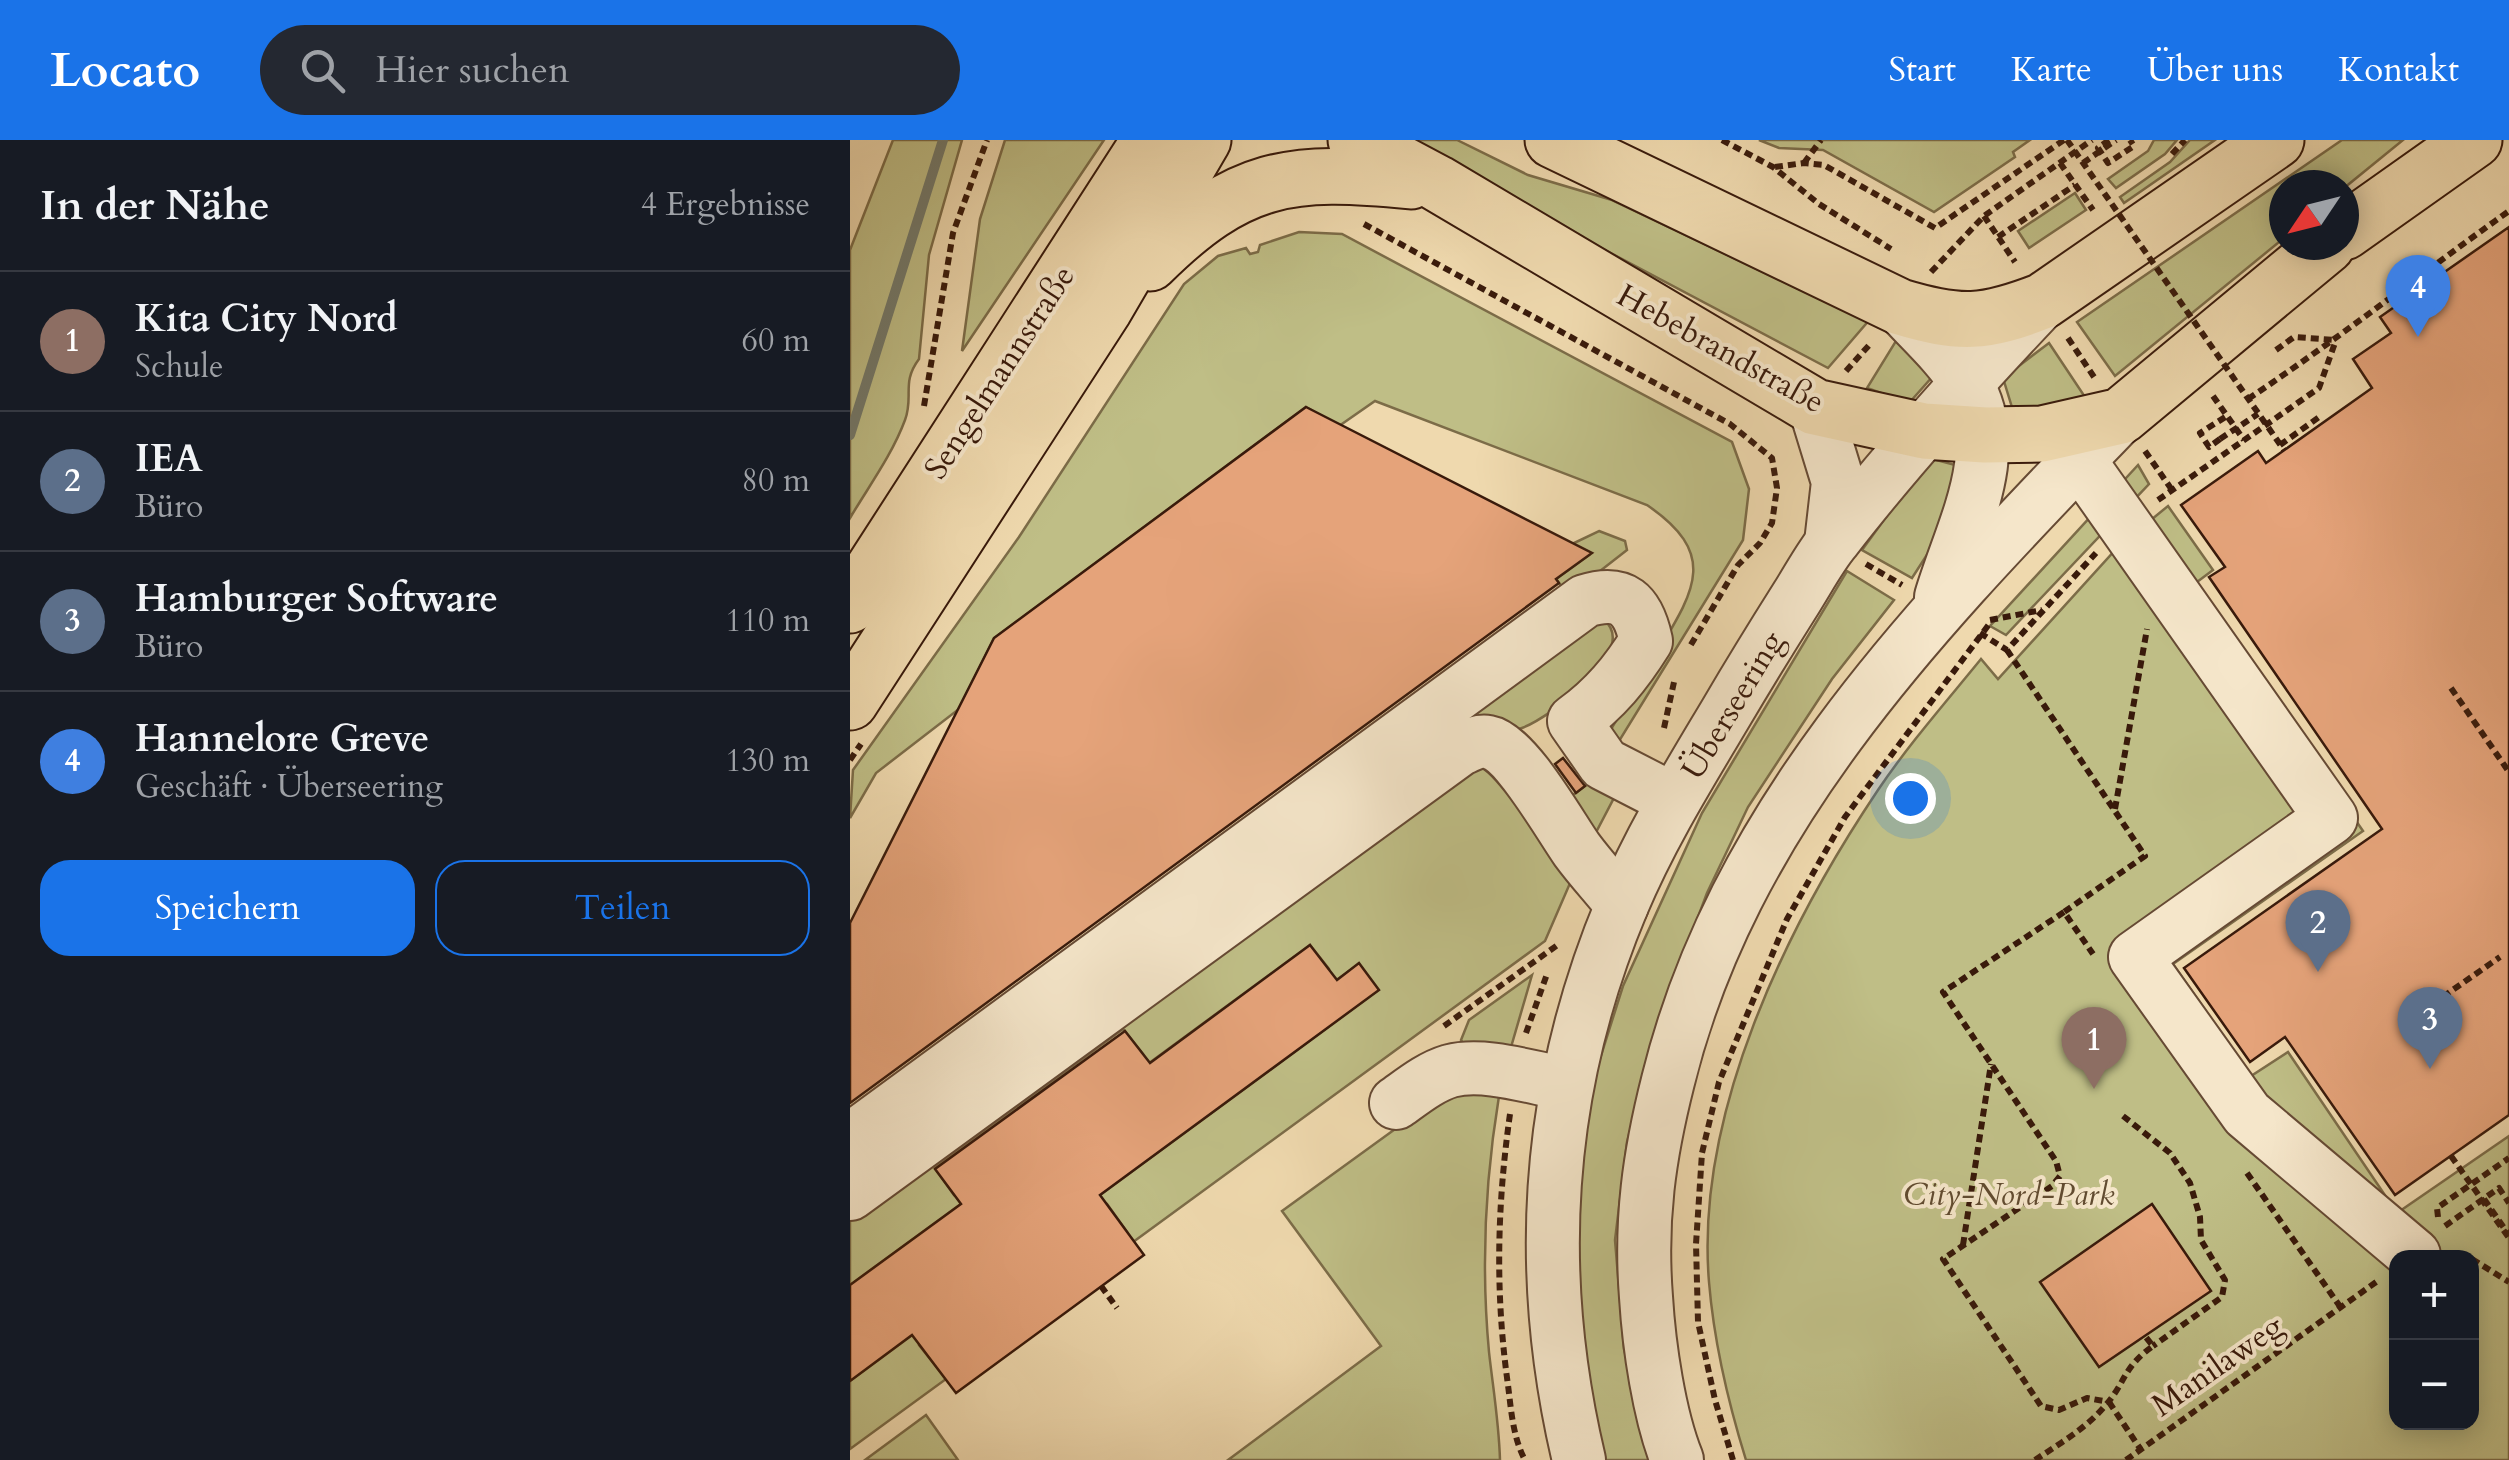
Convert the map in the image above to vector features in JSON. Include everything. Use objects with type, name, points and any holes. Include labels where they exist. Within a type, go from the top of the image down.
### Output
[{"type":"main road","name":"Sengelmannstraße","points":[[850,605],[1150,140]]},
{"type":"main road","name":"Sengelmannstraße","points":[[850,702],[1105,308],[1203,140]]},
{"type":"main road","name":"Hebebrandstraße","points":[[1356,140],[1829,391],[1924,431],[1984,436],[2042,434],[2131,423]]},
{"type":"main road","points":[[1553,140],[1910,286],[1935,318],[1970,322],[2005,316],[2030,284]]},
{"type":"main road","name":"Überseering","points":[[2030,284],[2276,140]]},
{"type":"main road","points":[[2359,221],[2474,140]]},
{"type":"main road","name":"Sengelmannstraße","points":[[1105,308],[1202,215],[1236,195],[1300,177],[1338,174],[1437,183]]},
{"type":"main road","points":[[2131,423],[2310,260]]},
{"type":"street","name":"Überseering","points":[[1579,1460],[1564,1390],[1552,1291],[1551,1200],[1567,1084],[1590,996],[1622,905],[1674,800],[1924,431],[1966,383],[2030,284]]},
{"type":"street","points":[[1910,286],[1966,383],[1984,436],[1978,490],[1938,607]]},
{"type":"street","points":[[1829,391],[1844,550]]},
{"type":"street","points":[[1677,1460],[1649,1342],[1641,1240],[1654,1136],[1681,1027],[1725,916],[1778,819],[1861,704],[1938,607],[2091,477],[2131,423]]},
{"type":"street","points":[[2091,477],[2331,818],[2135,956],[2246,1114],[2407,1250]]},
{"type":"street","points":[[850,1140],[1575,607],[1602,596],[1619,598],[1631,606],[1642,620],[1646,641],[1628,671],[1597,704],[1516,763]]},
{"type":"street","points":[[1574,721],[1604,764],[1674,800]]},
{"type":"street","points":[[850,1194],[1458,750],[1487,741],[1502,748],[1622,905]]},
{"type":"street","points":[[1396,1103],[1429,1080],[1474,1068],[1567,1084]]},
{"type":"path","points":[[923,412],[953,234],[987,140]]},
{"type":"path","points":[[1722,140],[1774,167],[1910,286]]},
{"type":"path","points":[[1804,163],[1821,140]]},
{"type":"path","points":[[1774,167],[1824,165],[1936,228],[2065,140],[2282,448],[2322,416]]},
{"type":"path","points":[[1829,391],[1910,286],[1984,216],[2092,140]]},
{"type":"path","points":[[2108,140],[2098,148],[2108,164],[2134,146],[2130,140]]},
{"type":"path","points":[[2083,162],[2116,140]]},
{"type":"path","points":[[2168,159],[2185,140]]},
{"type":"path","points":[[2060,163],[2092,210]]},
{"type":"path","points":[[1998,237],[2075,185]]},
{"type":"path","points":[[2077,220],[2123,189]]},
{"type":"path","points":[[2248,399],[2336,340],[2394,292],[2509,211]]},
{"type":"path","points":[[1984,216],[2131,423],[2169,492],[2115,810]]},
{"type":"path","points":[[1354,220],[1730,424],[1772,458]]},
{"type":"path","points":[[2394,292],[2412,318]]},
{"type":"path","points":[[2267,356],[2294,337],[2336,340]]},
{"type":"path","points":[[2198,406],[2240,376]]},
{"type":"path","points":[[2212,395],[2244,440]]},
{"type":"path","points":[[2227,416],[2200,433],[2209,447],[2258,414]]},
{"type":"path","points":[[2091,477],[2131,423]]},
{"type":"path","points":[[1844,550],[1938,607],[1992,619],[2043,610]]},
{"type":"path","points":[[1734,1460],[1714,1400],[1698,1322],[1696,1244],[1702,1152],[1719,1082],[1788,919],[1845,817],[1894,747],[1983,635],[1999,608]]},
{"type":"path","points":[[2451,688],[2509,772]]},
{"type":"path","points":[[2064,912],[1943,992],[2056,1161],[2060,1176],[2052,1186],[1943,1259],[2041,1406],[2059,1410],[2087,1398],[2108,1402],[2130,1364],[2222,1297],[2225,1280],[2201,1240],[2200,1217],[2190,1182],[2170,1152],[2123,1116]]},
{"type":"path","points":[[1434,1033],[1559,944]]},
{"type":"path","points":[[2411,1019],[2500,957]]},
{"type":"path","points":[[1962,1246],[1991,1063]]},
{"type":"path","points":[[2451,1156],[2509,1236]]},
{"type":"path","name":"Manilaweg","points":[[2414,1250],[2437,1208],[2509,1158]]},
{"type":"path","points":[[2417,1250],[2499,1188],[2509,1203]]},
{"type":"path","points":[[2484,1199],[2509,1236]]},
{"type":"path","points":[[2479,1263],[2509,1282]]},
{"type":"path","name":"Manilaweg","points":[[2035,1460],[2089,1424],[2108,1402],[2141,1450],[2389,1271]]},
{"type":"path","points":[[1101,1286],[1117,1308]]},
{"type":"path","points":[[2146,1336],[2153,1346]]},
{"type":"path","points":[[2126,1460],[2141,1450]]},
{"type":"green space","points":[[893,140],[962,140],[929,255],[919,359],[910,375],[905,420],[850,518],[850,250]]},
{"type":"green space","points":[[1005,140],[1104,140],[962,351],[980,219]]},
{"type":"green space","points":[[1397,140],[1457,140],[1528,175],[1612,200],[1824,301],[1871,318],[1828,368]]},
{"type":"green space","points":[[1759,140],[2030,140],[2013,152],[2015,157],[1934,212],[1823,150],[1779,148]]},
{"type":"green space","points":[[2154,140],[2177,140],[2165,154],[2116,188],[2108,179],[2148,151]]},
{"type":"green space","points":[[2190,140],[2215,140],[2124,203],[2120,197],[2170,162]]},
{"type":"green space","points":[[2342,140],[2403,140],[2359,176],[2359,170],[2298,170]]},
{"type":"green space","points":[[2269,190],[2269,250],[2115,376],[2077,322]]},
{"type":"green space","points":[[2075,193],[2086,210],[2029,248],[2018,231]]},
{"type":"green space","points":[[1299,232],[1342,234],[1732,442],[1749,489],[1743,540],[1616,746],[1608,734],[1673,627],[1690,589],[1691,556],[1684,539],[1669,522],[1647,505],[1375,401],[1339,426],[1306,407],[994,638],[959,709],[876,773],[850,818],[853,770],[1019,537],[1184,284],[1218,256],[1246,248],[1250,254],[1258,252],[1260,245]]},
{"type":"green space","points":[[1899,336],[1933,376],[1909,403],[1867,388]]},
{"type":"green space","points":[[2049,343],[2085,397],[2015,417],[2003,378]]},
{"type":"green space","points":[[1929,458],[1959,466],[1932,547],[1912,578],[1862,550]]},
{"type":"green space","points":[[2138,465],[2149,484],[2006,635],[1990,626]]},
{"type":"green space","name":"City-Nord-Park","points":[[2168,506],[2213,570],[2193,585],[2363,831],[2173,964],[2251,1076],[2288,1052],[2397,1213],[2509,1136],[2509,1460],[1746,1460],[1714,1327],[1709,1282],[1708,1218],[1732,1089],[1780,962],[1811,901],[1878,790],[1981,659],[1998,679],[2118,547]]},
{"type":"green space","points":[[1599,531],[1625,541],[1627,550],[1568,596],[1556,579],[1589,555],[1572,544]]},
{"type":"green space","points":[[1847,571],[1894,600],[1832,679],[1748,807],[1707,893],[1658,1024],[1627,1142],[1615,1240],[1624,1349],[1650,1460],[1604,1460],[1583,1377],[1574,1202],[1592,1084],[1623,986],[1702,813]]},
{"type":"green space","points":[[1603,619],[1612,632],[1611,648],[1588,681],[1552,711],[1513,731],[1444,735]]},
{"type":"green space","points":[[1484,764],[1574,874],[1545,941],[1103,1264],[1096,1255],[1127,1232],[1107,1204],[1092,1201],[1378,990],[1359,964],[1328,986],[1329,969],[1310,945],[1141,1069],[1143,1054],[1123,1029],[935,1168],[954,1195],[969,1198],[850,1285],[850,1217]]},
{"type":"green space","points":[[1590,782],[1616,794],[1592,840],[1562,803]]},
{"type":"green space","points":[[1532,975],[1509,1054],[1468,1050],[1461,1040],[1469,1020]]},
{"type":"green space","points":[[1449,1090],[1499,1096],[1490,1160],[1485,1256],[1489,1352],[1500,1460],[1228,1460],[1381,1346],[1282,1211]]},
{"type":"green space","points":[[1072,1272],[1079,1282],[850,1449],[850,1381],[919,1330],[919,1345],[939,1370]]},
{"type":"green space","points":[[926,1415],[958,1460],[865,1460]]},
{"type":"building","points":[[2509,227],[2509,1115],[2395,1195],[2285,1037],[2250,1062],[2184,968],[2382,829],[2209,577],[2225,567],[2181,505],[2258,451],[2266,463],[2372,388],[2353,359],[2391,333],[2380,317]]},
{"type":"building","points":[[1306,407],[1592,553],[1556,579],[1559,583],[850,1103],[850,923],[994,638]]},
{"type":"building","points":[[1563,758],[1585,786],[1576,793],[1555,764]]},
{"type":"building","points":[[1310,945],[1337,980],[1359,963],[1379,990],[1100,1195],[1144,1255],[956,1393],[912,1335],[850,1381],[850,1285],[961,1204],[935,1169],[1125,1031],[1150,1063]]},
{"type":"building","points":[[2152,1204],[2211,1291],[2099,1367],[2040,1282]]},
{"type":"waterway","points":[[850,435],[943,140]]},
{"type":"place","name":"Hannelore Greve","points":[[2418,337]]},
{"type":"place","name":"IEA","points":[[2318,972]]},
{"type":"place","name":"Hamburger Software","points":[[2430,1069]]},
{"type":"place","name":"Kita City Nord","points":[[2094,1089]]}]
